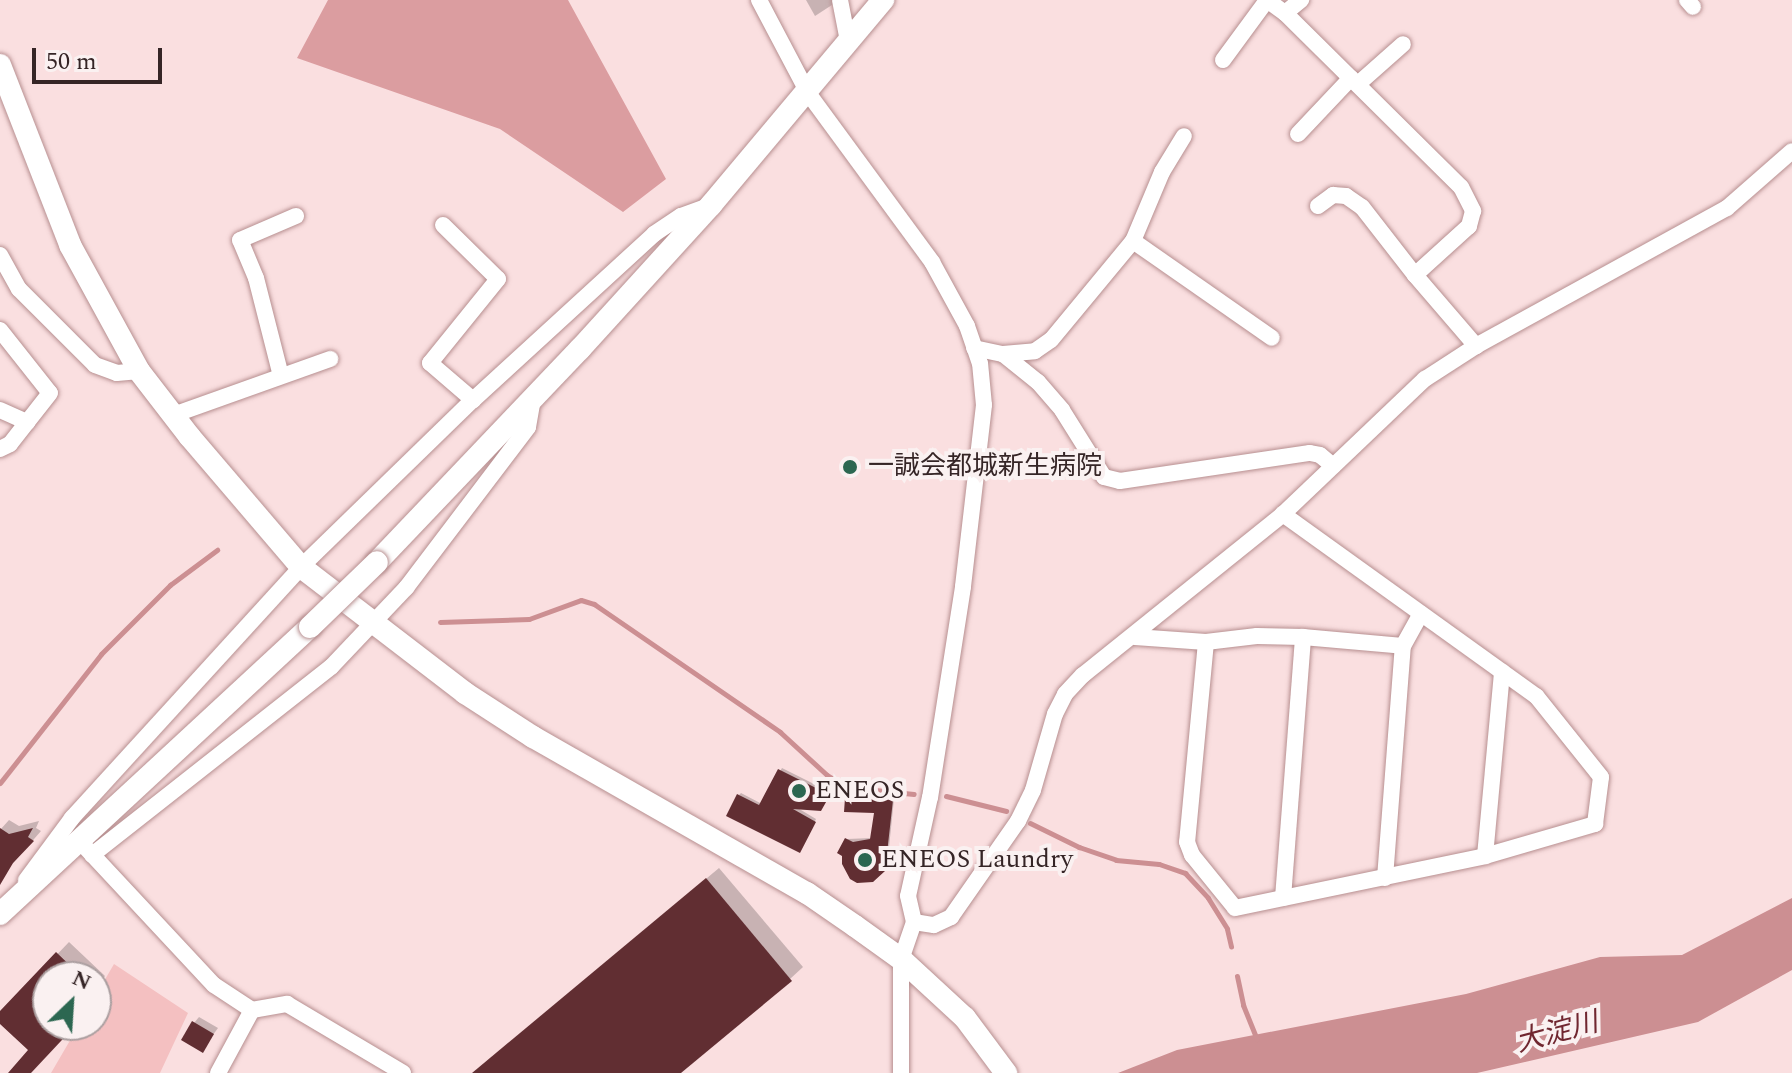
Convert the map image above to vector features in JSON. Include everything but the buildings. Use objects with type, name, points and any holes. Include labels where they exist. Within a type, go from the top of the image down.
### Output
[{"type":"street","points":[[759,0],[808,93],[932,262],[980,363],[984,405],[960,602],[930,797],[908,896],[914,922],[901,959],[901,1073]]},
{"type":"street","points":[[840,0],[848,41]]},
{"type":"street","points":[[86,848],[377,562],[533,398],[711,205],[883,0]]},
{"type":"street","points":[[1223,60],[1267,0],[1285,13],[1461,187],[1473,211],[1469,226],[1415,275]]},
{"type":"street","points":[[1285,13],[1301,0]]},
{"type":"street","points":[[1298,134],[1355,81],[1403,44]]},
{"type":"street","points":[[0,65],[70,245],[139,371],[301,567],[371,624],[465,693],[533,737],[807,893],[901,959],[965,1018],[1004,1070]]},
{"type":"street","points":[[974,348],[1003,354],[1035,351],[1051,340],[1133,241],[1162,172],[1184,136]]},
{"type":"street","points":[[914,922],[934,925],[951,917],[1018,821],[1033,790],[1055,714],[1065,694],[1283,514],[1425,379],[1476,346],[1727,208],[1792,151]]},
{"type":"street","points":[[1318,206],[1333,195],[1346,196],[1362,207],[1476,346]]},
{"type":"street","points":[[0,913],[72,818],[301,567],[473,400],[654,234],[681,216],[711,205]]},
{"type":"street","points":[[281,376],[256,278],[240,240],[296,216]]},
{"type":"street","points":[[443,225],[498,279],[430,363],[473,400]]},
{"type":"street","points":[[1133,241],[1272,338]]},
{"type":"street","points":[[0,255],[19,289],[95,365],[117,373],[139,371]]},
{"type":"street","points":[[0,330],[50,393],[10,444],[0,449]]},
{"type":"street","points":[[1003,354],[1038,382],[1062,410],[1104,477],[1120,481],[1310,453],[1320,455],[1333,466]]},
{"type":"street","points":[[173,415],[330,359]]},
{"type":"street","points":[[0,913],[332,666],[406,588],[528,427],[533,398]]},
{"type":"street","points":[[0,410],[27,422]]},
{"type":"street","points":[[1206,642],[1187,842],[1192,855],[1235,908],[1485,856],[1595,824],[1599,812],[1601,777],[1536,696],[1283,514]]},
{"type":"street","points":[[1385,878],[1403,646],[1421,614]]},
{"type":"street","points":[[1135,637],[1206,642],[1257,636],[1303,637],[1403,646]]},
{"type":"street","points":[[1283,898],[1303,637]]},
{"type":"street","points":[[1485,856],[1502,672]]},
{"type":"street","points":[[86,848],[214,985],[252,1010],[287,1004],[403,1073]]},
{"type":"street","points":[[218,1073],[252,1010]]},
{"type":"shaded area","points":[[328,0],[568,0],[666,179],[623,212],[500,129],[297,58]]},
{"type":"shaded area","points":[[114,964],[188,1013],[160,1073],[51,1073],[70,1041],[112,1041]]},
{"type":"water","name":"大淀川","points":[[1792,898],[1792,970],[1698,1022],[1477,1073],[1118,1073],[1177,1050],[1466,994],[1600,957],[1682,955]]},
{"type":"waterway","points":[[0,783],[101,654],[170,585],[217,550]]},
{"type":"waterway","points":[[440,622],[529,619],[581,600],[594,604],[780,732],[827,775],[846,787],[914,794]]},
{"type":"waterway","points":[[946,796],[1006,811]]},
{"type":"waterway","points":[[1030,823],[1079,847],[1116,860],[1159,864],[1185,873],[1208,898],[1227,929],[1231,947]]},
{"type":"waterway","points":[[1237,976],[1243,1005],[1257,1039]]},
{"type":"place","name":"一誠会都城新生病院","points":[[850,467]]},
{"type":"place","name":"ENEOS","points":[[799,791]]},
{"type":"place","name":"ENEOS Laundry","points":[[865,860]]}]
